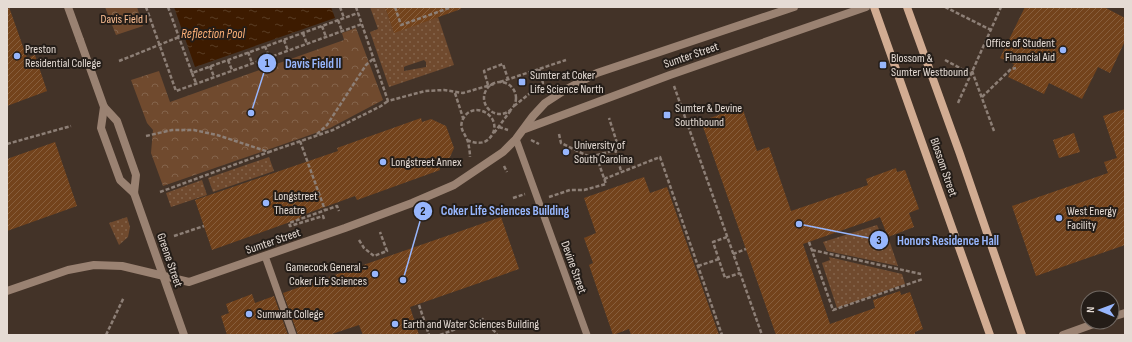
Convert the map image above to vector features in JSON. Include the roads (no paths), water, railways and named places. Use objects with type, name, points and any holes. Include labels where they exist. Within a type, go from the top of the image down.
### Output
[{"type":"main road","name":"Blossom Street","points":[[874,7],[990,335]]},
{"type":"main road","name":"Blossom Street","points":[[907,7],[960,154],[1022,335]]},
{"type":"street","name":"Greene Street","points":[[68,7],[104,106],[117,121],[129,154],[136,175],[134,193],[184,335]]},
{"type":"street","name":"Sumter Street","points":[[7,291],[68,270],[94,265],[122,266],[189,282],[264,256],[433,195],[454,185],[503,152],[525,129],[533,116],[545,103],[565,90],[597,74],[794,7]]},
{"type":"street","name":"Sumter Street","points":[[525,129],[670,74],[866,7]]},
{"type":"street","name":"Greene Street","points":[[104,106],[101,128],[120,180],[134,193]]},
{"type":"street","points":[[1063,335],[1080,329]]},
{"type":"lane","name":"Devine Street","points":[[516,139],[587,335]]},
{"type":"lane","points":[[264,256],[293,335]]},
{"type":"water","name":"Reflection Pool","points":[[174,7],[331,7],[335,18],[195,67]]},
{"type":"place","name":"Office of Student Financial Aid","points":[[1063,50]]},
{"type":"place","name":"Preston Residential College","points":[[17,56]]},
{"type":"place","name":"Blossom & Sumter Westbound","points":[[883,65]]},
{"type":"place","name":"Sumter at Coker Life Science North","points":[[522,82]]},
{"type":"place","name":"Davis Field ll","points":[[251,113]]},
{"type":"place","name":"Sumter & Devine Southbound","points":[[667,115]]},
{"type":"place","name":"University of South Carolina","points":[[566,152]]},
{"type":"place","name":"Longstreet Annex","points":[[383,162]]},
{"type":"place","name":"Longstreet Theatre","points":[[266,203]]},
{"type":"place","name":"West Energy Facility","points":[[1059,218]]},
{"type":"place","name":"Honors Residence Hall","points":[[799,224]]},
{"type":"place","name":"Gamecock General - Coker Life Sciences","points":[[375,274]]},
{"type":"place","name":"Coker Life Sciences Building","points":[[403,280]]},
{"type":"place","name":"Sumwalt College","points":[[249,314]]},
{"type":"place","name":"Earth and Water Sciences Building","points":[[395,324]]},
{"type":"park label","name":"Davis Field I","points":[[124,19]]}]
